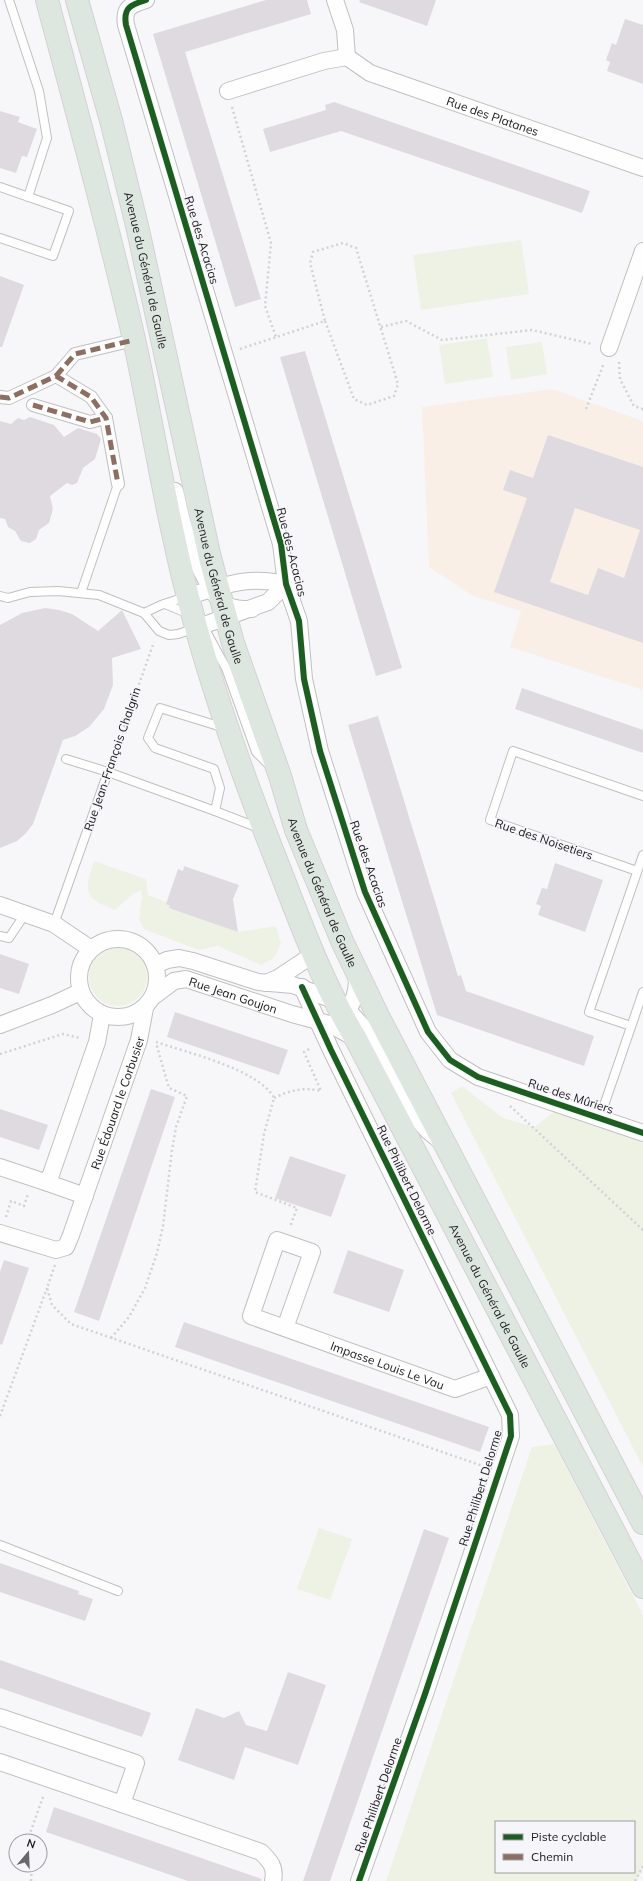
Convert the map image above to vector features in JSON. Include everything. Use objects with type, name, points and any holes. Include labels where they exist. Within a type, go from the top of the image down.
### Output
[{"type":"main road","name":"Avenue du Général de Gaulle","points":[[47,0],[81,125],[134,340],[195,616],[228,729],[264,829],[314,954],[335,1015],[356,1038],[643,1587]]},
{"type":"main road","name":"Avenue du Général de Gaulle","points":[[77,0],[112,124],[149,275],[220,599],[255,709],[280,776],[296,830],[324,900],[354,965],[444,1143],[643,1523]]},
{"type":"street","name":"Rue des Acacias","points":[[146,0],[134,4],[127,9],[124,15],[281,544],[286,584],[299,621],[304,679],[320,751],[365,892],[428,1032],[450,1060],[478,1077],[492,1082]]},
{"type":"street","points":[[228,91],[324,61],[347,57],[345,30],[336,0]]},
{"type":"street","name":"Rue des Platanes","points":[[347,57],[370,73],[643,168]]},
{"type":"street","points":[[609,348],[643,251]]},
{"type":"street","points":[[0,397],[9,398],[56,376],[75,354],[134,340]]},
{"type":"street","points":[[56,376],[92,396],[106,418],[118,484]]},
{"type":"street","points":[[33,405],[90,422],[106,418]]},
{"type":"street","points":[[155,438],[170,470],[184,528],[197,560],[220,599],[252,609],[268,602],[286,584]]},
{"type":"street","points":[[195,616],[245,580],[261,580],[286,584]]},
{"type":"street","points":[[195,616],[220,599]]},
{"type":"street","points":[[0,905],[54,924],[92,949]]},
{"type":"street","points":[[120,939],[135,942],[148,952],[156,965],[158,981],[149,1002],[131,1016],[116,1018],[102,1015],[88,1005],[80,992],[78,976],[82,961],[92,949],[105,941],[120,939]]},
{"type":"street","points":[[266,983],[278,978],[314,954]]},
{"type":"street","name":"Rue Jean Goujon","points":[[156,965],[167,960],[179,958],[266,983],[293,984],[302,987]]},
{"type":"street","points":[[335,1015],[356,990],[357,981],[354,965]]},
{"type":"street","name":"Rue Jean Goujon","points":[[149,1002],[174,981],[186,979],[292,1014],[335,1015]]},
{"type":"street","name":"Avenue du Général de Gaulle","points":[[302,987],[328,998],[335,1015],[363,1027],[385,1058],[417,1118],[427,1130],[444,1143]]},
{"type":"street","name":"Rue Philibert Delorme","points":[[302,987],[335,1015],[331,1050],[510,1415],[511,1436],[425,1694],[360,1881]]},
{"type":"street","points":[[0,1025],[52,1005],[80,992]]},
{"type":"street","name":"Rue Édouard le Corbusier","points":[[61,1248],[66,1247],[85,1196],[140,1040],[149,1002]]},
{"type":"street","points":[[41,1180],[97,1042],[102,1015]]},
{"type":"street","name":"Rue des Mûriers","points":[[492,1082],[600,1117],[643,1133]]},
{"type":"street","points":[[0,1168],[41,1180],[85,1196]]},
{"type":"street","points":[[0,1233],[56,1250],[61,1248]]},
{"type":"street","name":"Impasse Louis Le Vau","points":[[285,1242],[277,1240],[251,1316],[455,1389],[491,1376]]},
{"type":"street","points":[[285,1242],[312,1252],[285,1328]]},
{"type":"street","points":[[0,1716],[136,1763],[122,1804]]},
{"type":"street","points":[[0,1762],[261,1852],[272,1863],[274,1876],[273,1881]]},
{"type":"lane","points":[[9,0],[39,92],[47,138],[28,197]]},
{"type":"lane","points":[[0,187],[69,211],[53,256],[0,238]]},
{"type":"lane","points":[[81,593],[118,484]]},
{"type":"lane","points":[[0,596],[8,598],[30,592],[58,591],[99,595],[144,614],[159,631],[169,635],[178,634],[195,616]]},
{"type":"lane","points":[[165,604],[195,616]]},
{"type":"lane","points":[[144,614],[165,604],[195,616],[226,668],[256,752],[280,776]]},
{"type":"lane","points":[[215,811],[220,788],[214,770],[155,748],[148,738],[160,708],[228,729]]},
{"type":"lane","name":"Rue des Noisetiers","points":[[637,871],[490,820],[513,751],[643,796]]},
{"type":"lane","points":[[66,759],[108,772],[264,829]]},
{"type":"lane","name":"Rue Jean-François Chalgrin","points":[[54,924],[108,772]]},
{"type":"lane","points":[[631,1026],[589,1012],[643,855]]},
{"type":"lane","points":[[0,936],[9,938],[25,914]]},
{"type":"lane","points":[[600,1117],[643,992]]},
{"type":"lane","points":[[0,1545],[118,1591]]},
{"type":"path","points":[[228,91],[271,243],[265,306],[276,337]]},
{"type":"path","points":[[343,243],[356,248],[398,384],[394,396],[367,405],[354,399],[325,322],[310,263],[313,252],[343,243]]},
{"type":"path","points":[[380,327],[406,321],[442,340],[532,330],[609,348],[618,353],[620,379],[634,406],[643,409]]},
{"type":"path","points":[[224,354],[325,322]]},
{"type":"path","points":[[586,408],[609,348]]},
{"type":"path","points":[[0,1054],[63,1034],[97,1042]]},
{"type":"path","points":[[140,1040],[156,1042],[246,1073],[268,1088],[274,1098],[264,1134],[255,1192],[297,1208],[285,1242]]},
{"type":"path","points":[[111,1338],[129,1317],[145,1288],[157,1253],[163,1226],[176,1127],[188,1096],[169,1088],[156,1042]]},
{"type":"path","points":[[274,1098],[288,1091],[304,1089],[321,1091],[304,1052],[316,1045],[331,1050]]},
{"type":"path","points":[[492,1082],[500,1097],[643,1230]]},
{"type":"path","points":[[0,1233],[11,1201],[24,1206],[41,1180]]},
{"type":"path","points":[[0,1416],[61,1248]]},
{"type":"path","points":[[47,1288],[52,1305],[71,1324],[499,1472]]},
{"type":"path","points":[[30,1833],[49,1779]]},
{"type":"path","points":[[635,1881],[643,1866]]},
{"type":"shaded area","points":[[521,240],[529,294],[421,310],[413,255]]},
{"type":"shaded area","points":[[487,338],[493,377],[445,384],[439,345]]},
{"type":"shaded area","points":[[542,342],[547,374],[511,380],[506,347]]},
{"type":"shaded area","points":[[552,389],[643,421],[643,690],[510,647],[521,611],[473,596],[429,567],[422,407]]},
{"type":"shaded area","points":[[94,861],[146,879],[148,895],[166,902],[166,904],[229,926],[228,928],[238,932],[276,926],[281,944],[274,958],[261,965],[218,946],[198,950],[144,929],[139,919],[142,897],[141,890],[133,894],[115,910],[104,906],[92,897],[88,887]]},
{"type":"shaded area","points":[[118,948],[129,950],[142,961],[145,966],[147,977],[145,988],[134,1001],[129,1004],[118,1006],[107,1004],[94,993],[91,988],[89,977],[91,966],[102,953],[107,950]]},
{"type":"shaded area","points":[[462,1086],[503,1118],[535,1127],[556,1110],[643,1143],[643,1467],[451,1093]]},
{"type":"shaded area","points":[[554,1444],[643,1615],[643,1867],[637,1881],[386,1881],[532,1447]]},
{"type":"shaded area","points":[[319,1528],[352,1539],[330,1600],[297,1589]]},
{"type":"building","points":[[266,0],[307,0],[311,14],[185,52],[261,299],[235,307],[153,34]]},
{"type":"building","points":[[360,0],[436,0],[427,26],[359,2]]},
{"type":"building","points":[[625,19],[643,25],[643,84],[607,71],[610,62],[606,60],[612,43],[616,45]]},
{"type":"building","points":[[334,102],[590,191],[582,213],[341,131],[270,152],[263,129],[326,110],[325,105]]},
{"type":"building","points":[[0,111],[20,117],[18,122],[37,129],[27,157],[22,156],[16,173],[0,168]]},
{"type":"building","points":[[0,276],[24,285],[2,347],[0,347]]},
{"type":"building","points":[[305,351],[402,668],[376,676],[280,357]]},
{"type":"building","points":[[30,417],[54,425],[64,437],[78,428],[97,434],[101,439],[95,459],[83,468],[77,483],[72,485],[67,483],[50,496],[53,509],[49,523],[39,530],[36,539],[30,543],[21,541],[15,531],[8,527],[5,519],[0,518],[0,421],[11,424],[18,418],[24,420]]},
{"type":"building","points":[[548,435],[643,467],[643,643],[494,592],[527,498],[503,490],[510,470],[533,478]],"holes":[[[575,508],[640,530],[624,578],[598,568],[588,595],[550,582]]]},
{"type":"building","points":[[45,608],[72,614],[98,631],[122,610],[141,649],[112,658],[113,685],[104,709],[89,727],[75,736],[63,740],[33,824],[17,841],[0,848],[0,625],[22,613]]},
{"type":"building","points":[[522,688],[643,730],[643,753],[515,709]]},
{"type":"building","points":[[378,716],[458,976],[461,975],[466,991],[594,1036],[584,1066],[437,1015],[348,725]]},
{"type":"building","points":[[555,863],[603,880],[585,932],[538,915],[541,906],[536,904],[542,888],[547,889]]},
{"type":"building","points":[[184,866],[239,885],[233,899],[238,932],[169,908],[170,906],[166,904],[178,869],[183,871]]},
{"type":"building","points":[[0,954],[29,964],[19,994],[0,988]]},
{"type":"building","points":[[175,1012],[288,1050],[279,1075],[167,1037]]},
{"type":"building","points":[[151,1089],[175,1097],[99,1321],[74,1312]]},
{"type":"building","points":[[0,1109],[48,1125],[39,1150],[0,1137]]},
{"type":"building","points":[[290,1156],[346,1175],[331,1217],[275,1198]]},
{"type":"building","points":[[348,1250],[404,1270],[389,1312],[333,1293]]},
{"type":"building","points":[[4,1260],[29,1268],[2,1345],[0,1344],[0,1272]]},
{"type":"building","points":[[184,1322],[489,1427],[480,1452],[175,1347]]},
{"type":"building","points":[[424,1529],[449,1538],[330,1881],[303,1881]]},
{"type":"building","points":[[0,1563],[79,1591],[78,1594],[93,1599],[85,1621],[0,1592]]},
{"type":"building","points":[[0,1660],[151,1713],[142,1737],[0,1688]]},
{"type":"building","points":[[288,1672],[326,1685],[298,1765],[245,1747],[234,1780],[178,1760],[196,1708],[224,1718],[239,1711],[246,1725],[267,1731]]},
{"type":"building","points":[[54,1807],[262,1879],[261,1881],[188,1881],[46,1832]]},
{"type":"marked path","points":[[56,376],[75,354],[134,340]]},
{"type":"marked path","points":[[0,397],[9,398],[56,376],[91,397],[106,418],[118,484]]},
{"type":"marked path","points":[[33,405],[90,422],[106,418]]},
{"type":"cycle path","points":[[146,0],[132,5],[127,10],[125,19],[126,25],[281,544],[286,584],[299,621],[304,679],[320,751],[365,892],[428,1032],[450,1060],[478,1077],[643,1133]]},
{"type":"cycle path","points":[[302,987],[331,1050],[510,1415],[511,1436],[425,1694],[359,1881]]}]
